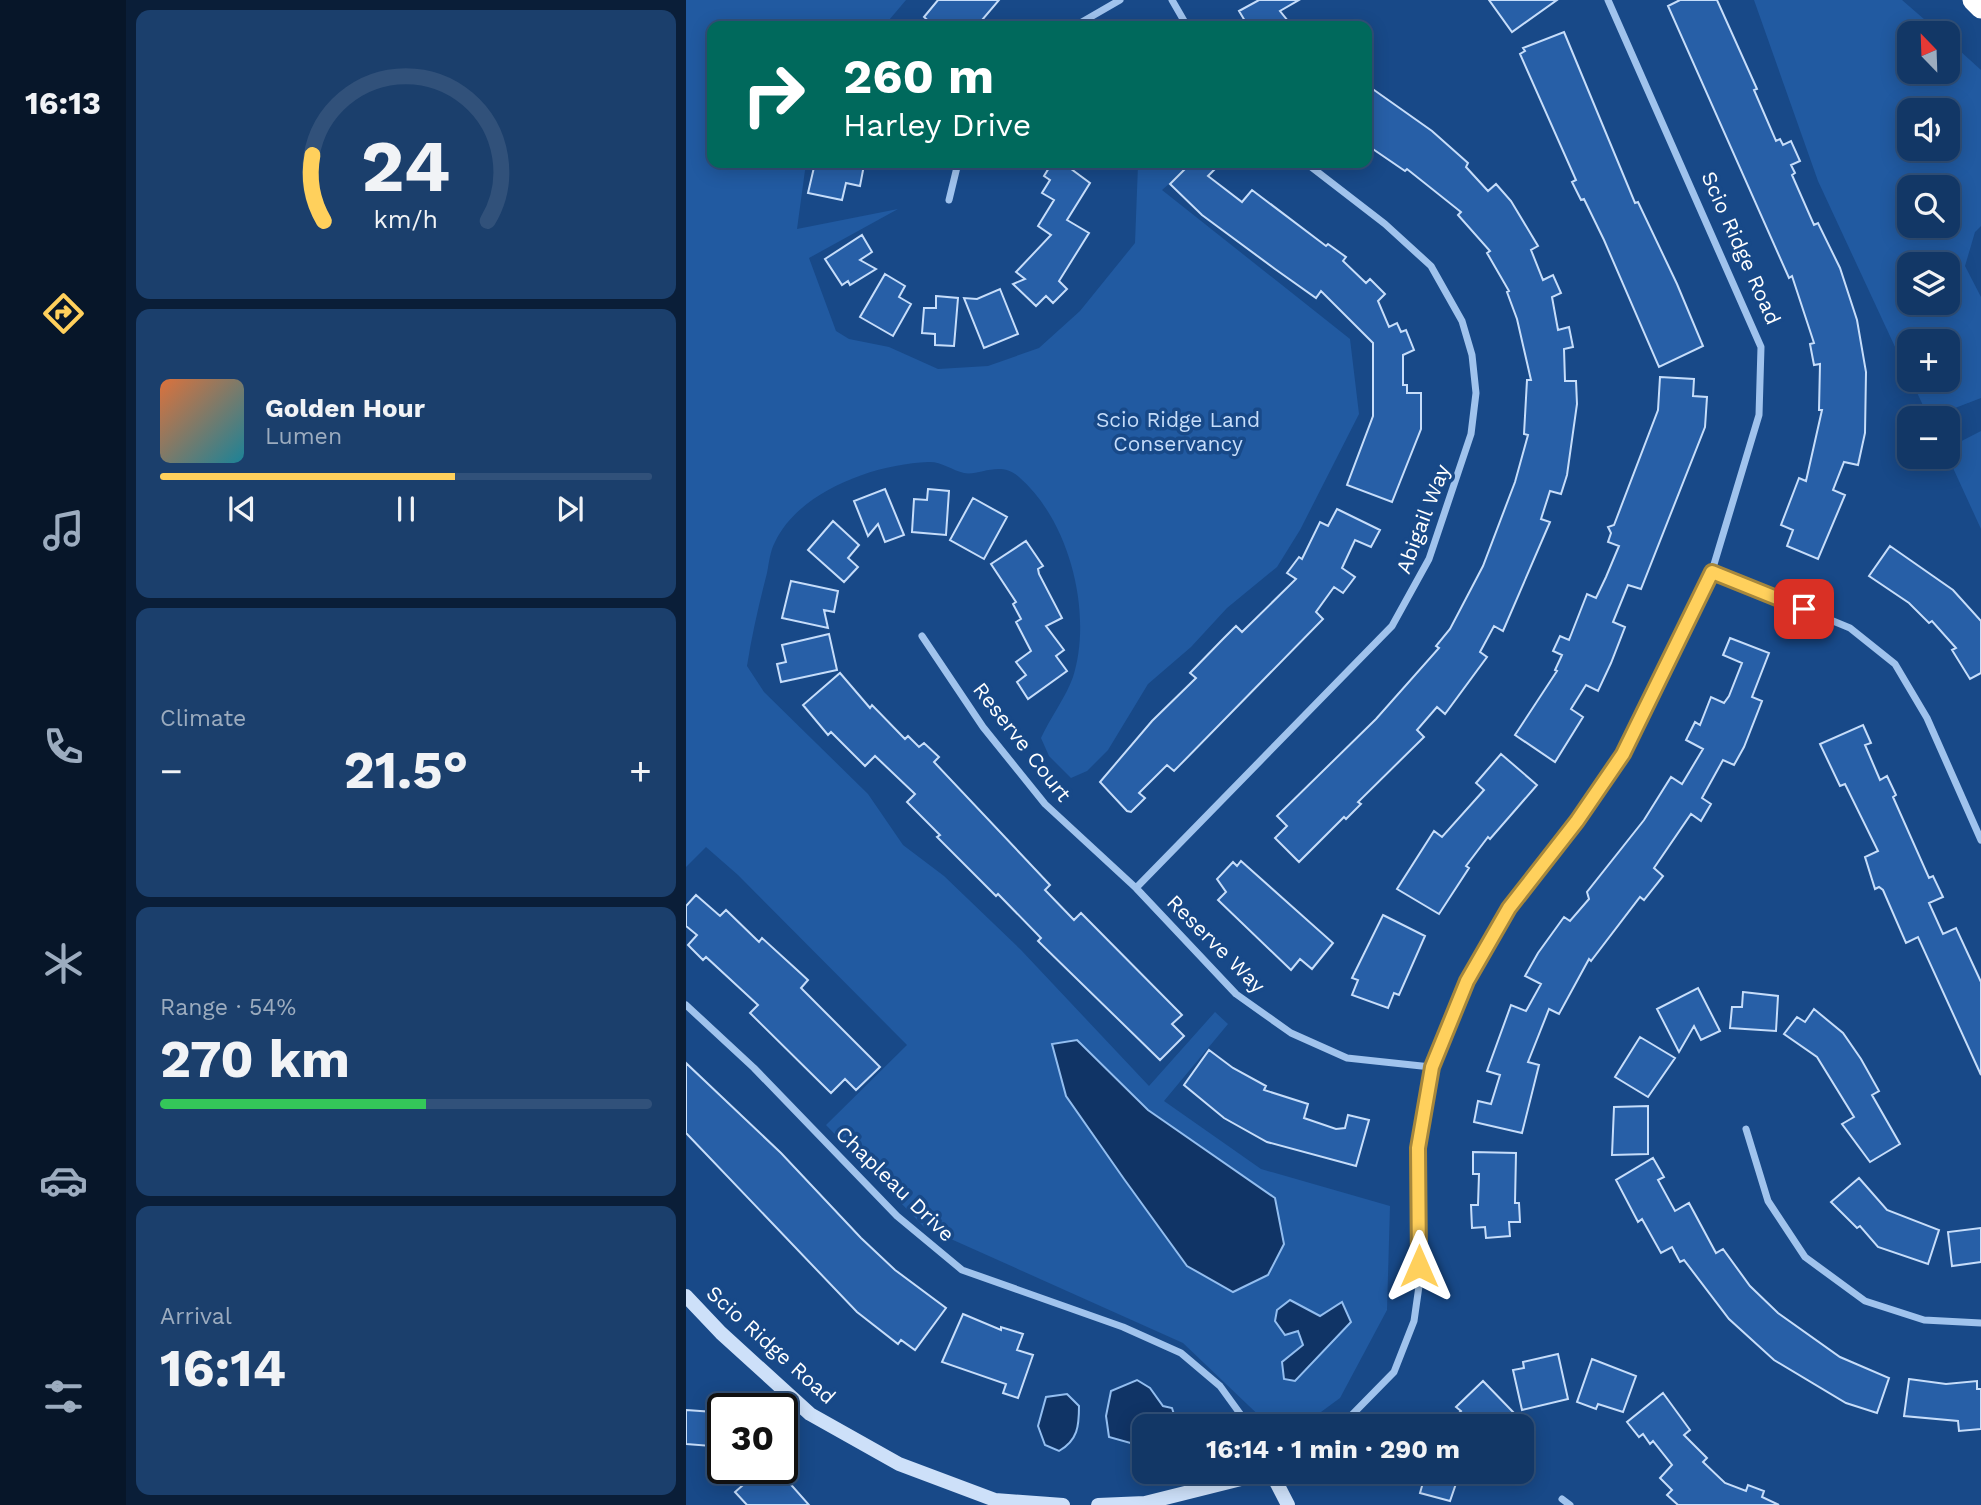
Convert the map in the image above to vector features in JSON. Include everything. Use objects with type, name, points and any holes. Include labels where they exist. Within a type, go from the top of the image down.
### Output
[{"type":"highway","points":[[1973,0],[1981,8]]},
{"type":"street","points":[[1084,21],[1120,0]]},
{"type":"street","points":[[1172,0],[1184,21]]},
{"type":"street","name":"Scio Ridge Road","points":[[1352,1414],[1394,1372],[1414,1321],[1419,1286],[1418,1148],[1432,1067],[1467,981],[1509,908],[1577,821],[1623,754],[1712,572],[1759,415],[1761,347],[1608,0]]},
{"type":"street","points":[[949,200],[957,168]]},
{"type":"street","name":"Abigail Way","points":[[1136,888],[1392,626],[1429,559],[1471,434],[1476,393],[1472,355],[1462,321],[1432,266],[1385,223],[1313,168]]},
{"type":"street","points":[[1712,572],[1850,628],[1895,664],[1927,718],[1981,840]]},
{"type":"street","name":"Reserve Court","points":[[922,636],[983,727],[1045,804],[1136,888]]},
{"type":"street","name":"Reserve Way","points":[[1136,888],[1236,994],[1291,1033],[1347,1058],[1432,1067]]},
{"type":"street","name":"Chapleau Drive","points":[[686,1005],[754,1068],[897,1216],[962,1270],[1123,1327],[1181,1353],[1220,1386],[1240,1414]]},
{"type":"street","points":[[1746,1129],[1769,1201],[1805,1257],[1865,1301],[1924,1320],[1981,1324]]},
{"type":"street","name":"Scio Ridge Road","points":[[686,1296],[721,1333],[810,1414],[899,1465],[995,1500],[1063,1505]]},
{"type":"street","points":[[1098,1505],[1145,1503],[1222,1484]]},
{"type":"street","points":[[1277,1484],[1288,1505]]},
{"type":"street","points":[[1562,1499],[1570,1505]]},
{"type":"green space","name":"Scio Ridge Land Conservancy","points":[[686,0],[906,0],[888,21],[707,21],[707,168],[805,168],[797,229],[898,209],[809,258],[836,331],[849,339],[889,347],[938,369],[988,366],[1039,348],[1080,311],[1135,243],[1138,168],[1187,168],[1162,190],[1350,339],[1359,414],[1300,530],[1277,567],[1227,608],[1191,647],[1148,684],[1108,750],[1087,771],[1071,778],[1049,756],[1041,738],[1070,685],[1079,652],[1080,625],[1073,570],[1052,518],[1037,496],[1012,472],[997,469],[964,473],[932,462],[907,464],[885,468],[841,484],[802,508],[786,524],[772,549],[747,666],[764,692],[868,794],[903,845],[944,876],[1021,950],[1149,1086],[1215,1012],[1228,1024],[1164,1101],[1261,1169],[1390,1206],[1387,1310],[1340,1398],[1318,1414],[1257,1414],[1183,1343],[924,1227],[826,1125],[907,1045],[738,875],[706,847],[686,867]]},
{"type":"green space","points":[[1754,0],[1902,0],[1926,21],[1897,21],[1897,84],[1960,84],[1960,51],[1981,70],[1981,226],[1975,232],[1965,266],[1981,297],[1981,398],[1960,406],[1923,406],[1917,392],[1960,392],[1960,329],[1897,329],[1897,351],[1818,181]]},
{"type":"green space","points":[[1981,431],[1981,529],[1954,469],[1960,469],[1960,442]]},
{"type":"shaded area","points":[[1077,1040],[1148,1110],[1275,1198],[1284,1244],[1268,1275],[1233,1292],[1187,1266],[1066,1096],[1052,1044]]},
{"type":"shaded area","points":[[1290,1300],[1320,1316],[1342,1302],[1351,1322],[1295,1381],[1284,1379],[1282,1362],[1303,1345],[1298,1331],[1285,1335],[1275,1321],[1277,1310]]},
{"type":"shaded area","points":[[1137,1380],[1150,1388],[1163,1406],[1172,1408],[1174,1414],[1132,1414],[1132,1443],[1109,1437],[1106,1416],[1111,1391]]},
{"type":"shaded area","points":[[1067,1394],[1079,1406],[1078,1426],[1074,1437],[1059,1451],[1045,1445],[1038,1426],[1046,1397]]},
{"type":"building","points":[[938,0],[999,0],[981,21],[928,21],[924,17]]},
{"type":"building","points":[[1259,0],[1299,0],[1280,11],[1288,21],[1245,21],[1239,11]]},
{"type":"building","points":[[1489,0],[1557,0],[1512,32]]},
{"type":"building","points":[[1680,0],[1717,0],[1757,89],[1754,90],[1776,141],[1780,139],[1783,145],[1791,141],[1800,161],[1791,165],[1795,173],[1792,175],[1814,225],[1818,223],[1840,268],[1857,320],[1866,372],[1865,433],[1858,465],[1844,462],[1833,490],[1845,495],[1818,559],[1787,546],[1793,530],[1781,525],[1799,478],[1806,481],[1822,410],[1819,410],[1820,364],[1814,365],[1810,344],[1814,343],[1792,276],[1789,278],[1668,6]]},
{"type":"building","points":[[1564,32],[1635,203],[1638,202],[1677,284],[1703,346],[1659,367],[1604,240],[1584,199],[1581,200],[1572,182],[1576,180],[1520,54],[1525,51],[1523,48]]},
{"type":"building","points":[[1372,89],[1432,131],[1468,163],[1466,167],[1488,191],[1496,184],[1511,201],[1538,246],[1531,250],[1543,280],[1553,275],[1561,293],[1552,297],[1558,330],[1569,327],[1573,347],[1564,349],[1565,381],[1576,381],[1577,404],[1567,475],[1561,494],[1550,491],[1541,519],[1550,522],[1503,631],[1494,626],[1480,652],[1487,657],[1445,714],[1437,707],[1417,730],[1424,737],[1358,802],[1361,804],[1346,819],[1344,817],[1299,862],[1275,838],[1287,826],[1277,816],[1376,719],[1439,648],[1436,646],[1450,629],[1483,566],[1515,482],[1528,435],[1524,434],[1527,380],[1531,380],[1517,319],[1507,292],[1509,291],[1487,253],[1490,251],[1458,215],[1461,212],[1407,169],[1405,171],[1372,148]]},
{"type":"building","points":[[814,168],[863,168],[860,186],[846,183],[842,200],[808,193]]},
{"type":"building","points":[[1049,168],[1070,168],[1090,183],[1067,220],[1089,233],[1059,281],[1067,289],[1053,303],[1046,296],[1036,306],[1013,284],[1025,279],[1016,272],[1051,235],[1038,226],[1054,200],[1042,193],[1050,180],[1044,176]]},
{"type":"building","points":[[1186,168],[1216,168],[1208,176],[1242,202],[1252,190],[1326,246],[1328,244],[1346,257],[1343,261],[1366,283],[1370,279],[1385,294],[1378,301],[1389,327],[1397,323],[1401,332],[1406,330],[1414,350],[1403,355],[1403,385],[1407,385],[1407,393],[1421,393],[1421,429],[1392,502],[1347,485],[1373,416],[1373,343],[1321,291],[1316,298],[1275,269],[1202,215],[1170,184]]},
{"type":"building","points":[[862,235],[872,252],[860,260],[876,269],[850,285],[848,281],[842,285],[825,259]]},
{"type":"building","points":[[885,274],[905,286],[899,297],[911,304],[893,336],[860,317]]},
{"type":"building","points":[[1000,289],[1018,334],[984,348],[964,298],[977,299]]},
{"type":"building","points":[[936,296],[958,298],[954,346],[935,345],[935,334],[922,333],[924,308],[936,308]]},
{"type":"building","points":[[1660,377],[1694,379],[1693,396],[1707,397],[1705,427],[1641,589],[1628,585],[1613,622],[1625,627],[1611,663],[1598,691],[1586,685],[1571,709],[1583,717],[1555,762],[1515,735],[1557,671],[1555,670],[1562,655],[1553,651],[1560,636],[1569,640],[1587,594],[1596,598],[1619,546],[1608,542],[1611,533],[1608,527],[1614,525],[1658,410]]},
{"type":"building","points":[[885,489],[904,535],[885,542],[878,524],[868,536],[854,501]]},
{"type":"building","points":[[928,489],[949,491],[946,535],[912,532],[914,499],[927,500]]},
{"type":"building","points":[[973,498],[1007,517],[984,559],[950,540]]},
{"type":"building","points":[[1337,509],[1380,530],[1371,547],[1355,540],[1342,568],[1355,577],[1343,593],[1334,587],[1316,612],[1323,619],[1174,771],[1167,765],[1139,793],[1145,798],[1131,812],[1127,811],[1100,782],[1152,721],[1196,678],[1190,673],[1236,626],[1242,632],[1296,579],[1287,573],[1299,557],[1302,559],[1320,522],[1328,526]]},
{"type":"building","points":[[833,521],[859,545],[848,558],[858,567],[844,582],[808,550]]},
{"type":"building","points":[[1026,541],[1043,566],[1038,569],[1039,574],[1062,618],[1046,626],[1064,650],[1056,656],[1067,671],[1028,699],[1017,682],[1026,675],[1016,662],[1031,651],[1016,622],[1021,619],[1013,604],[1016,602],[991,564]]},
{"type":"building","points":[[1890,546],[1953,590],[1981,621],[1981,673],[1970,679],[1952,650],[1956,648],[1932,621],[1929,623],[1909,603],[1869,576]]},
{"type":"building","points":[[791,581],[838,591],[834,612],[824,610],[828,628],[782,618]]},
{"type":"building","points":[[829,634],[837,670],[781,682],[777,664],[786,662],[782,645]]},
{"type":"building","points":[[1730,638],[1769,653],[1752,697],[1762,701],[1744,747],[1734,765],[1723,760],[1702,798],[1711,804],[1701,821],[1691,814],[1654,868],[1663,876],[1644,900],[1640,897],[1591,961],[1589,959],[1559,1014],[1549,1009],[1528,1062],[1539,1065],[1522,1133],[1474,1122],[1478,1101],[1491,1104],[1500,1075],[1487,1071],[1511,1005],[1526,1011],[1541,984],[1525,976],[1538,953],[1564,917],[1570,921],[1589,899],[1587,892],[1644,820],[1671,777],[1682,784],[1703,749],[1686,740],[1695,722],[1700,725],[1711,697],[1724,703],[1729,696],[1742,663],[1723,655]]},
{"type":"building","points":[[840,673],[870,708],[872,705],[905,739],[908,736],[919,747],[924,743],[939,757],[934,762],[1050,885],[1045,890],[1074,920],[1081,913],[1182,1015],[1172,1024],[1184,1036],[1160,1060],[1038,941],[1041,938],[998,894],[996,896],[937,837],[940,835],[907,802],[915,794],[875,756],[865,766],[831,732],[828,735],[803,705]]},
{"type":"building","points":[[1863,725],[1871,743],[1865,745],[1880,780],[1887,776],[1896,795],[1893,797],[1929,878],[1933,876],[1943,897],[1929,903],[1943,934],[1956,928],[1981,982],[1981,1075],[1918,937],[1906,943],[1883,890],[1879,887],[1875,889],[1865,857],[1878,851],[1845,784],[1840,786],[1820,744]]},
{"type":"building","points":[[1501,754],[1537,785],[1490,839],[1488,837],[1466,866],[1469,868],[1439,914],[1397,889],[1434,831],[1442,837],[1484,790],[1476,783]]},
{"type":"building","points":[[1241,861],[1333,943],[1312,969],[1300,959],[1291,970],[1218,900],[1226,892],[1217,879],[1233,862],[1237,866]]},
{"type":"building","points":[[696,895],[720,916],[726,910],[759,942],[762,938],[808,980],[801,988],[880,1067],[856,1090],[845,1079],[831,1093],[750,1013],[758,1005],[706,957],[703,960],[688,945],[697,935],[686,926],[686,906]]},
{"type":"building","points":[[1383,915],[1425,936],[1399,995],[1394,993],[1388,1008],[1352,995],[1358,980],[1352,978]]},
{"type":"building","points":[[1698,988],[1720,1031],[1701,1040],[1694,1026],[1679,1052],[1657,1009]]},
{"type":"building","points":[[1743,992],[1778,996],[1776,1031],[1730,1028],[1732,1007],[1742,1007]]},
{"type":"building","points":[[1814,1009],[1843,1033],[1861,1059],[1879,1091],[1872,1095],[1900,1144],[1870,1162],[1842,1124],[1854,1117],[1817,1057],[1784,1034],[1797,1017],[1805,1022]]},
{"type":"building","points":[[1640,1037],[1675,1058],[1648,1097],[1615,1077]]},
{"type":"building","points":[[1209,1050],[1233,1068],[1266,1086],[1264,1090],[1308,1104],[1304,1118],[1336,1129],[1345,1128],[1348,1115],[1369,1120],[1356,1166],[1267,1142],[1224,1118],[1184,1085]]},
{"type":"building","points":[[686,1063],[781,1153],[861,1238],[895,1270],[946,1308],[915,1350],[901,1340],[898,1344],[857,1312],[686,1133]]},
{"type":"building","points":[[1648,1106],[1648,1154],[1612,1155],[1614,1107]]},
{"type":"building","points":[[1473,1152],[1516,1153],[1515,1203],[1519,1203],[1520,1222],[1509,1222],[1510,1236],[1486,1238],[1485,1227],[1472,1228],[1471,1205],[1478,1205],[1479,1174],[1473,1174]]},
{"type":"building","points":[[1653,1158],[1664,1177],[1658,1180],[1675,1211],[1689,1203],[1716,1253],[1723,1249],[1750,1286],[1778,1313],[1840,1357],[1889,1378],[1877,1413],[1846,1403],[1774,1360],[1729,1319],[1684,1260],[1680,1262],[1672,1247],[1661,1253],[1642,1219],[1638,1222],[1616,1180]]},
{"type":"building","points":[[1859,1178],[1887,1210],[1939,1230],[1928,1264],[1878,1247],[1860,1226],[1857,1228],[1831,1202]]},
{"type":"building","points":[[1981,1228],[1981,1262],[1952,1266],[1948,1232]]},
{"type":"building","points":[[963,1314],[1001,1330],[1001,1327],[1023,1334],[1017,1350],[1033,1355],[1018,1398],[1003,1393],[1006,1384],[942,1362]]},
{"type":"building","points":[[1558,1354],[1568,1399],[1522,1410],[1513,1370],[1524,1368],[1523,1362]]},
{"type":"building","points":[[1592,1359],[1636,1376],[1623,1412],[1598,1404],[1596,1409],[1577,1402]]},
{"type":"building","points":[[1909,1379],[1946,1384],[1977,1381],[1977,1389],[1981,1389],[1981,1429],[1959,1431],[1958,1421],[1904,1416]]},
{"type":"building","points":[[1483,1381],[1514,1413],[1458,1414],[1461,1411],[1456,1407]]},
{"type":"building","points":[[1663,1393],[1690,1430],[1684,1435],[1707,1458],[1703,1462],[1725,1483],[1746,1491],[1748,1485],[1764,1491],[1762,1497],[1779,1505],[1678,1505],[1667,1495],[1672,1490],[1660,1478],[1672,1465],[1653,1441],[1650,1444],[1643,1434],[1639,1437],[1627,1422]]},
{"type":"building","points":[[686,1410],[707,1412],[707,1446],[686,1444]]},
{"type":"building","points":[[744,1484],[790,1484],[809,1505],[747,1505],[735,1492]]},
{"type":"building","points":[[1423,1484],[1456,1484],[1450,1501],[1420,1493]]},
{"type":"route","points":[[1419,1266],[1418,1148],[1432,1067],[1467,981],[1509,908],[1577,821],[1623,754],[1712,572],[1804,609]]}]
